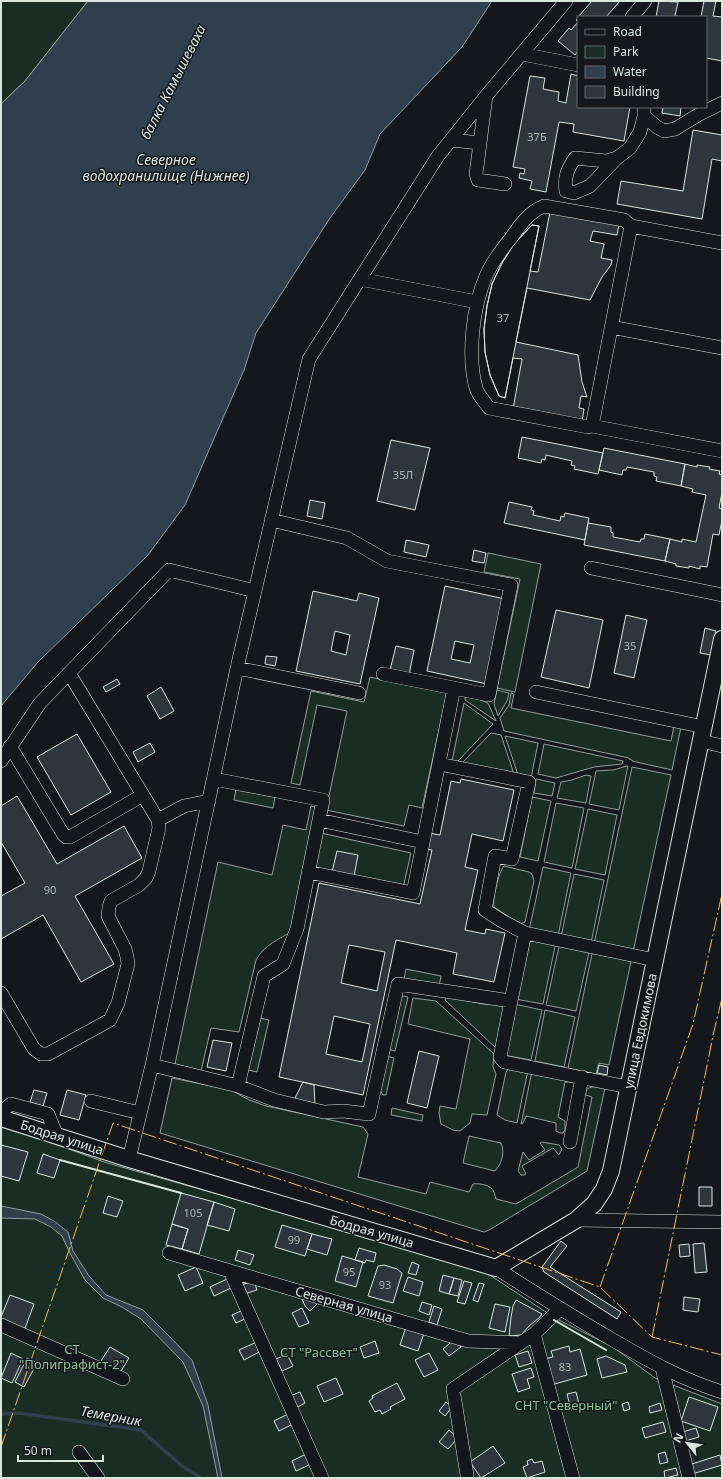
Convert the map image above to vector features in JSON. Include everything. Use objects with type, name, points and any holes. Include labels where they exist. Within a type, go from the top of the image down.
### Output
[{"type":"main road","name":"улица Евдокимова","points":[[496,1268],[576,1220],[594,1204],[604,1189],[611,1171],[722,639]]},
{"type":"main road","name":"Бодрая улица","points":[[1,1118],[128,1159],[496,1268]]},
{"type":"street","points":[[128,1159],[152,1065],[237,668],[309,359],[438,156],[566,1]]},
{"type":"street","points":[[633,16],[644,1]]},
{"type":"street","points":[[522,54],[577,65]]},
{"type":"street","points":[[486,96],[476,174],[478,180],[505,184]]},
{"type":"street","points":[[644,111],[657,127],[664,131],[675,129],[698,115],[722,104]]},
{"type":"street","points":[[617,158],[630,148],[640,132],[644,111]]},
{"type":"street","points":[[451,140],[480,144]]},
{"type":"street","points":[[722,244],[630,226],[624,220],[544,206],[536,209],[521,224],[486,275],[477,302],[471,353],[476,389],[489,408],[722,451]]},
{"type":"street","points":[[592,426],[630,226]]},
{"type":"street","points":[[360,279],[477,302]]},
{"type":"street","points":[[611,328],[722,348]]},
{"type":"street","points":[[271,520],[348,538],[387,561],[511,585],[489,695],[383,674]]},
{"type":"street","points":[[591,568],[722,595]]},
{"type":"street","points":[[1,761],[40,703],[169,570],[255,591]]},
{"type":"street","points":[[237,668],[359,693]]},
{"type":"street","points":[[1,993],[34,1049],[41,1054],[48,1054],[110,1020],[118,1003],[128,964],[125,950],[108,916],[109,907],[111,902],[138,885],[146,878],[159,828],[158,820],[69,673]]},
{"type":"street","points":[[308,872],[413,893],[454,688]]},
{"type":"street","points":[[536,692],[702,734],[722,746]]},
{"type":"street","points":[[10,746],[66,837],[70,837],[143,795]]},
{"type":"street","points":[[439,764],[529,782],[512,859],[495,856],[485,910],[502,922],[525,933],[655,960]]},
{"type":"street","points":[[214,779],[324,800],[297,929],[283,964],[264,976],[238,1086]]},
{"type":"street","points":[[158,820],[184,806],[209,801]]},
{"type":"street","points":[[319,820],[423,842]]},
{"type":"street","points":[[525,933],[500,1057],[504,1062],[628,1087]]},
{"type":"street","points":[[152,1065],[238,1086],[274,1100],[324,1112],[343,1111],[369,1114],[398,984],[511,1001]]},
{"type":"street","points":[[570,1142],[582,1077]]},
{"type":"street","points":[[91,1100],[140,1113]]},
{"type":"street","points":[[4,1105],[48,1114],[57,1136]]},
{"type":"street","points":[[576,1220],[722,1222]]},
{"type":"street","name":"Северная улица","points":[[169,1253],[468,1341],[521,1343]]},
{"type":"street","name":"Бодрая улица","points":[[496,1268],[560,1309],[662,1368],[695,1383],[722,1392]]},
{"type":"street","points":[[230,1270],[322,1478]]},
{"type":"street","points":[[467,1474],[453,1389],[534,1334],[560,1309]]},
{"type":"street","points":[[1,1325],[123,1379]]},
{"type":"street","points":[[534,1334],[573,1478]]},
{"type":"street","points":[[662,1368],[689,1478]]},
{"type":"street","points":[[79,1452],[98,1478]]},
{"type":"green space","points":[[1,1],[88,1],[25,81],[1,104]]},
{"type":"green space","points":[[488,553],[541,564],[515,692],[497,688],[520,579],[484,572]]},
{"type":"green space","points":[[370,677],[447,693],[422,808],[409,805],[404,826],[326,810],[347,711],[317,705],[300,785],[291,783],[311,691],[364,702]]},
{"type":"green space","points":[[497,690],[509,693],[507,701],[498,716],[494,704]]},
{"type":"green space","points":[[511,693],[514,694],[511,708],[671,741],[674,726],[681,727],[672,770],[632,761],[629,758],[504,731],[500,718],[509,705]]},
{"type":"green space","points":[[465,694],[488,703],[496,721],[465,700]]},
{"type":"green space","points":[[464,703],[493,724],[457,762],[452,761]]},
{"type":"green space","points":[[491,733],[501,735],[514,774],[462,763]]},
{"type":"green space","points":[[505,736],[538,743],[531,778],[518,775]]},
{"type":"green space","points":[[544,744],[623,761],[622,764],[594,767],[556,778],[538,774]]},
{"type":"green space","points":[[628,766],[619,810],[589,804],[596,771],[613,770]]},
{"type":"green space","points":[[632,767],[671,775],[633,952],[594,944]]},
{"type":"green space","points":[[586,775],[591,776],[586,803],[557,798],[561,782]]},
{"type":"green space","points":[[536,779],[555,783],[552,796],[534,793]]},
{"type":"green space","points":[[236,789],[275,797],[273,808],[234,800]]},
{"type":"green space","points":[[532,797],[551,801],[538,861],[520,857]]},
{"type":"green space","points":[[556,803],[584,808],[572,868],[544,862]]},
{"type":"green space","points":[[311,806],[319,808],[293,931],[268,946],[256,960],[239,1032],[211,1028],[201,1071],[175,1064],[218,862],[272,875],[283,825],[306,830]]},
{"type":"green space","points":[[588,809],[617,815],[605,875],[575,869]]},
{"type":"green space","points":[[321,833],[411,853],[403,888],[314,868]]},
{"type":"green space","points":[[504,866],[529,872],[532,874],[534,881],[525,922],[520,924],[494,907],[496,886]]},
{"type":"green space","points":[[543,867],[571,873],[558,936],[529,930]]},
{"type":"green space","points":[[574,874],[604,880],[591,943],[561,937]]},
{"type":"green space","points":[[528,936],[556,942],[543,1004],[515,999]]},
{"type":"green space","points":[[560,942],[590,948],[576,1011],[546,1005]]},
{"type":"green space","points":[[593,949],[632,957],[609,1065],[599,1063],[596,1074],[568,1068]]},
{"type":"green space","points":[[406,969],[441,976],[439,986],[404,979]]},
{"type":"green space","points":[[404,996],[408,997],[395,1051],[387,1049],[398,999]]},
{"type":"green space","points":[[446,996],[483,1004],[505,1005],[498,1050],[445,1000]]},
{"type":"green space","points":[[413,998],[436,1001],[494,1054],[493,1067],[496,1074],[487,1115],[472,1114],[470,1123],[460,1131],[453,1130],[441,1124],[439,1113],[440,1106],[456,1109],[470,1039],[408,1024]]},
{"type":"green space","points":[[514,1004],[542,1010],[531,1060],[503,1055]]},
{"type":"green space","points":[[545,1010],[575,1017],[564,1067],[535,1061]]},
{"type":"green space","points":[[259,1018],[269,1020],[257,1072],[248,1070]]},
{"type":"green space","points":[[386,1056],[394,1058],[386,1095],[383,1095],[379,1089]]},
{"type":"green space","points":[[510,1067],[528,1070],[517,1123],[505,1120],[497,1115],[506,1072]]},
{"type":"green space","points":[[532,1071],[575,1082],[565,1082],[558,1117],[565,1121],[565,1130],[563,1133],[556,1131],[556,1123],[526,1116],[521,1124]]},
{"type":"green space","points":[[172,1078],[231,1090],[249,1100],[266,1106],[363,1127],[368,1134],[358,1177],[426,1194],[430,1182],[469,1192],[473,1184],[482,1184],[493,1190],[496,1199],[516,1204],[578,1167],[592,1097],[583,1094],[587,1089],[592,1087],[605,1088],[587,1171],[484,1232],[160,1133]]},
{"type":"green space","points":[[392,1108],[423,1115],[422,1121],[391,1115]]},
{"type":"green space","points":[[1,1124],[104,1162],[479,1268],[555,1318],[613,1347],[655,1378],[722,1404],[722,1478],[1,1478]]},
{"type":"green space","points":[[469,1136],[501,1143],[503,1150],[502,1158],[495,1171],[463,1163]]},
{"type":"green space","points":[[542,1142],[559,1145],[562,1149],[559,1155],[553,1148],[522,1166],[526,1174],[521,1175],[518,1171],[523,1152],[529,1160],[545,1150],[540,1143]]},
{"type":"water","name":"Северное водохранилище (Нижнее)","points":[[88,1],[492,1],[462,47],[380,134],[365,170],[330,218],[256,333],[244,370],[185,505],[148,555],[38,662],[1,706],[1,104],[25,81]]},
{"type":"water","points":[[1,1206],[41,1214],[54,1221],[68,1232],[73,1251],[89,1276],[106,1295],[143,1310],[192,1360],[208,1405],[222,1478],[218,1478],[203,1406],[183,1362],[141,1319],[122,1307],[103,1298],[85,1280],[62,1236],[51,1227],[35,1219],[1,1218]]},
{"type":"building","points":[[592,1],[620,1],[607,16],[579,16]]},
{"type":"building","points":[[659,1],[678,2],[675,16],[656,16]]},
{"type":"building","points":[[704,1],[716,1],[713,16],[722,17],[722,61],[707,58],[707,16],[701,16]]},
{"type":"building","points":[[577,23],[577,52],[575,55],[558,41],[569,28],[571,30]]},
{"type":"building","points":[[571,74],[577,76],[577,108],[630,108],[624,141],[573,132],[574,124],[559,122],[546,192],[530,189],[532,181],[519,178],[520,173],[524,174],[525,169],[513,167],[530,76],[545,78],[543,89],[559,92],[558,101],[566,103]]},
{"type":"building","points":[[663,108],[681,108],[680,116],[662,113]]},
{"type":"building","points":[[693,130],[722,135],[722,161],[712,159],[702,219],[617,204],[621,181],[683,191]]},
{"type":"building","points":[[550,212],[619,225],[617,235],[593,231],[590,241],[604,244],[601,258],[612,260],[611,265],[602,277],[590,300],[527,288],[516,342],[578,355],[582,382],[587,397],[581,396],[579,408],[584,409],[582,422],[513,409],[522,359],[513,358],[505,398],[499,396],[490,375],[485,352],[484,329],[492,284],[502,263],[514,244],[532,225],[539,226],[530,271],[538,272]]},
{"type":"building","points":[[532,225],[539,226],[505,398],[499,396],[490,375],[485,352],[484,329],[487,306],[492,284],[502,263],[514,244]]},
{"type":"building","points":[[522,437],[603,453],[598,474],[574,469],[575,466],[571,465],[572,461],[546,455],[545,460],[542,459],[541,463],[518,458]]},
{"type":"building","points":[[391,440],[430,448],[415,510],[377,501]]},
{"type":"building","points":[[604,448],[685,464],[681,486],[656,481],[657,477],[654,476],[654,472],[627,467],[626,470],[623,470],[622,475],[599,470]]},
{"type":"building","points":[[685,464],[697,467],[697,465],[710,467],[709,469],[720,471],[719,474],[722,475],[722,492],[719,508],[722,509],[722,520],[719,535],[713,534],[707,567],[700,566],[700,569],[689,566],[689,568],[676,566],[676,564],[665,561],[670,539],[682,542],[682,539],[696,542],[706,495],[692,492],[693,489],[681,486]]},
{"type":"building","points":[[310,500],[325,503],[322,519],[307,516]]},
{"type":"building","points":[[509,502],[532,507],[531,510],[534,511],[533,515],[560,521],[561,516],[564,517],[565,513],[589,518],[585,540],[504,523]]},
{"type":"building","points":[[588,523],[611,527],[613,537],[640,542],[641,539],[644,539],[645,534],[670,539],[665,561],[584,545]]},
{"type":"building","points":[[406,540],[429,545],[426,557],[404,552]]},
{"type":"building","points":[[474,550],[486,553],[484,563],[472,561]]},
{"type":"building","points":[[445,586],[505,599],[487,684],[427,671]],"holes":[[[455,641],[474,645],[470,663],[451,659]]]},
{"type":"building","points":[[313,591],[357,601],[359,593],[379,598],[360,684],[296,671]],"holes":[[[335,631],[350,635],[346,655],[331,651]]]},
{"type":"building","points":[[556,610],[603,620],[589,688],[541,677]]},
{"type":"building","points":[[626,615],[647,620],[634,678],[614,673]]},
{"type":"building","points":[[705,628],[716,631],[711,655],[700,653]]},
{"type":"building","points":[[396,646],[414,650],[409,675],[390,670]]},
{"type":"building","points":[[266,656],[277,657],[275,666],[265,664]]},
{"type":"building","points":[[117,679],[120,684],[106,692],[103,687]]},
{"type":"building","points":[[161,687],[174,711],[160,719],[147,696]]},
{"type":"building","points":[[77,734],[111,792],[71,815],[37,757]]},
{"type":"building","points":[[150,743],[155,752],[138,762],[133,752]]},
{"type":"building","points":[[461,779],[514,790],[503,841],[472,834],[465,867],[478,870],[465,930],[485,934],[486,929],[505,933],[494,982],[453,974],[457,953],[396,940],[363,1095],[279,1077],[319,883],[420,904],[432,850],[425,849],[429,833],[440,835],[451,781],[460,783]],"holes":[[[349,945],[385,952],[377,991],[341,983]],[[334,1016],[370,1024],[362,1062],[326,1054]]]},
{"type":"building","points":[[17,796],[57,864],[124,826],[142,858],[75,896],[114,964],[81,982],[43,915],[1,939],[1,896],[25,883],[1,842],[1,806]]},
{"type":"building","points":[[337,851],[358,855],[354,876],[332,872]]},
{"type":"building","points":[[213,1040],[232,1043],[226,1071],[207,1067]]},
{"type":"building","points":[[419,1051],[439,1056],[427,1108],[407,1103]]},
{"type":"building","points":[[599,1065],[608,1067],[607,1075],[597,1073]]},
{"type":"building","points":[[303,1082],[314,1085],[315,1105],[294,1100]]},
{"type":"building","points":[[34,1090],[47,1093],[43,1106],[30,1102]]},
{"type":"building","points":[[67,1090],[86,1095],[79,1120],[60,1115]]},
{"type":"building","points":[[1,1145],[28,1152],[19,1181],[1,1176]]},
{"type":"building","points":[[43,1154],[60,1160],[54,1178],[37,1173]]},
{"type":"building","points":[[699,1187],[712,1187],[712,1206],[699,1206]]},
{"type":"building","points":[[181,1193],[214,1202],[199,1254],[182,1249],[188,1229],[172,1224]]},
{"type":"building","points":[[108,1196],[123,1201],[117,1217],[103,1213]]},
{"type":"building","points":[[214,1202],[235,1209],[229,1231],[207,1225]]},
{"type":"building","points":[[172,1224],[188,1229],[182,1249],[166,1245]]},
{"type":"building","points":[[282,1225],[312,1234],[305,1256],[275,1247]]},
{"type":"building","points":[[312,1234],[332,1239],[327,1255],[307,1249]]},
{"type":"building","points":[[561,1241],[567,1246],[550,1267],[621,1312],[617,1319],[544,1272],[542,1267]]},
{"type":"building","points":[[704,1243],[707,1272],[695,1273],[693,1244]]},
{"type":"building","points":[[689,1244],[690,1256],[680,1257],[679,1245]]},
{"type":"building","points":[[359,1248],[376,1253],[374,1262],[366,1260],[365,1263],[355,1260]]},
{"type":"building","points":[[238,1250],[254,1255],[250,1265],[235,1260]]},
{"type":"building","points":[[342,1256],[363,1262],[356,1287],[335,1281]]},
{"type":"building","points":[[412,1262],[419,1265],[416,1275],[408,1273]]},
{"type":"building","points":[[384,1265],[397,1269],[402,1273],[393,1303],[368,1296],[378,1266]]},
{"type":"building","points":[[196,1267],[203,1283],[185,1291],[178,1275]]},
{"type":"building","points":[[443,1275],[454,1278],[449,1294],[439,1291]]},
{"type":"building","points":[[408,1277],[423,1282],[419,1296],[403,1291]]},
{"type":"building","points":[[454,1278],[462,1280],[458,1296],[449,1294]]},
{"type":"building","points":[[227,1279],[231,1288],[214,1296],[210,1287]]},
{"type":"building","points":[[254,1281],[257,1290],[244,1294],[241,1285]]},
{"type":"building","points":[[464,1281],[472,1283],[465,1304],[457,1302]]},
{"type":"building","points":[[479,1283],[484,1284],[478,1302],[473,1300]]},
{"type":"building","points":[[300,1294],[320,1301],[310,1311],[305,1306]]},
{"type":"building","points":[[10,1295],[34,1304],[24,1331],[1,1322],[1,1317]]},
{"type":"building","points":[[684,1297],[700,1299],[698,1312],[683,1310]]},
{"type":"building","points":[[516,1300],[542,1314],[521,1335],[509,1336],[513,1306]]},
{"type":"building","points":[[422,1302],[432,1305],[429,1315],[419,1311]]},
{"type":"building","points":[[495,1304],[510,1307],[505,1332],[489,1328]]},
{"type":"building","points":[[434,1306],[442,1309],[437,1325],[429,1322]]},
{"type":"building","points":[[302,1308],[309,1323],[299,1327],[292,1313]]},
{"type":"building","points":[[243,1310],[247,1318],[236,1323],[232,1315]]},
{"type":"building","points":[[406,1327],[424,1333],[418,1351],[400,1345]]},
{"type":"building","points":[[455,1339],[461,1347],[449,1356],[443,1349]]},
{"type":"building","points":[[375,1341],[379,1353],[364,1358],[360,1347]]},
{"type":"building","points":[[257,1342],[261,1351],[244,1360],[239,1350]]},
{"type":"building","points":[[569,1346],[570,1352],[580,1349],[587,1375],[551,1385],[544,1359],[553,1357],[551,1351]]},
{"type":"building","points":[[110,1347],[129,1358],[118,1376],[99,1364]]},
{"type":"building","points":[[528,1351],[532,1363],[519,1367],[515,1355]]},
{"type":"building","points":[[11,1353],[23,1359],[12,1383],[1,1378]]},
{"type":"building","points":[[429,1353],[438,1370],[424,1377],[415,1360]]},
{"type":"building","points":[[287,1354],[293,1366],[282,1371],[276,1359]]},
{"type":"building","points":[[606,1356],[625,1365],[627,1372],[602,1378],[597,1359]]},
{"type":"building","points":[[27,1358],[37,1363],[24,1387],[15,1382]]},
{"type":"building","points":[[531,1368],[534,1377],[527,1379],[530,1388],[518,1392],[512,1374]]},
{"type":"building","points":[[336,1378],[343,1394],[324,1402],[317,1386]]},
{"type":"building","points":[[397,1383],[405,1399],[390,1407],[391,1409],[382,1414],[380,1410],[375,1412],[369,1401],[373,1398],[372,1396]]},
{"type":"building","points":[[300,1392],[305,1403],[296,1408],[290,1396]]},
{"type":"building","points":[[576,1392],[580,1408],[571,1410],[567,1394]]},
{"type":"building","points":[[689,1397],[718,1407],[710,1431],[681,1421]]},
{"type":"building","points":[[446,1402],[452,1407],[445,1416],[439,1411]]},
{"type":"building","points":[[628,1402],[630,1409],[624,1411],[622,1404]]},
{"type":"building","points":[[660,1403],[662,1410],[650,1413],[649,1407]]},
{"type":"building","points":[[290,1413],[295,1423],[279,1431],[274,1421]]},
{"type":"building","points":[[663,1422],[666,1432],[645,1438],[642,1428]]},
{"type":"building","points":[[696,1428],[699,1437],[682,1442],[679,1433]]},
{"type":"building","points":[[449,1430],[458,1438],[448,1449],[439,1442]]},
{"type":"building","points":[[493,1446],[505,1463],[481,1478],[470,1462]]},
{"type":"building","points":[[665,1452],[668,1462],[660,1464],[658,1454]]},
{"type":"building","points":[[306,1454],[311,1464],[296,1471],[292,1461]]},
{"type":"building","points":[[720,1455],[722,1465],[692,1474],[689,1465]]},
{"type":"building","points":[[532,1459],[534,1463],[542,1461],[545,1472],[527,1478],[523,1467],[528,1465],[527,1461]]},
{"type":"building","points":[[676,1468],[678,1475],[665,1478],[664,1471]]},
{"type":"waterway","name":"Темерник","points":[[1,1414],[19,1413],[141,1430],[182,1466],[201,1478]]},
{"type":"wall","points":[[60,1160],[181,1193]]},
{"type":"wall","points":[[554,1320],[606,1350]]},
{"type":"power","points":[[600,1287],[693,1024],[722,894]]},
{"type":"power","points":[[652,1337],[722,998]]},
{"type":"power","points":[[1,1447],[113,1123],[600,1287],[652,1337],[722,1355]]},
{"type":"water label","name":"балка Камышеваха","points":[[173,82]]},
{"type":"park label","name":"СТ \"Рассвет\"","points":[[319,1352]]},
{"type":"park label","name":"СТ \"Полиграфист-2\"","points":[[72,1356]]},
{"type":"park label","name":"СНТ \"Северный\"","points":[[566,1405]]}]
